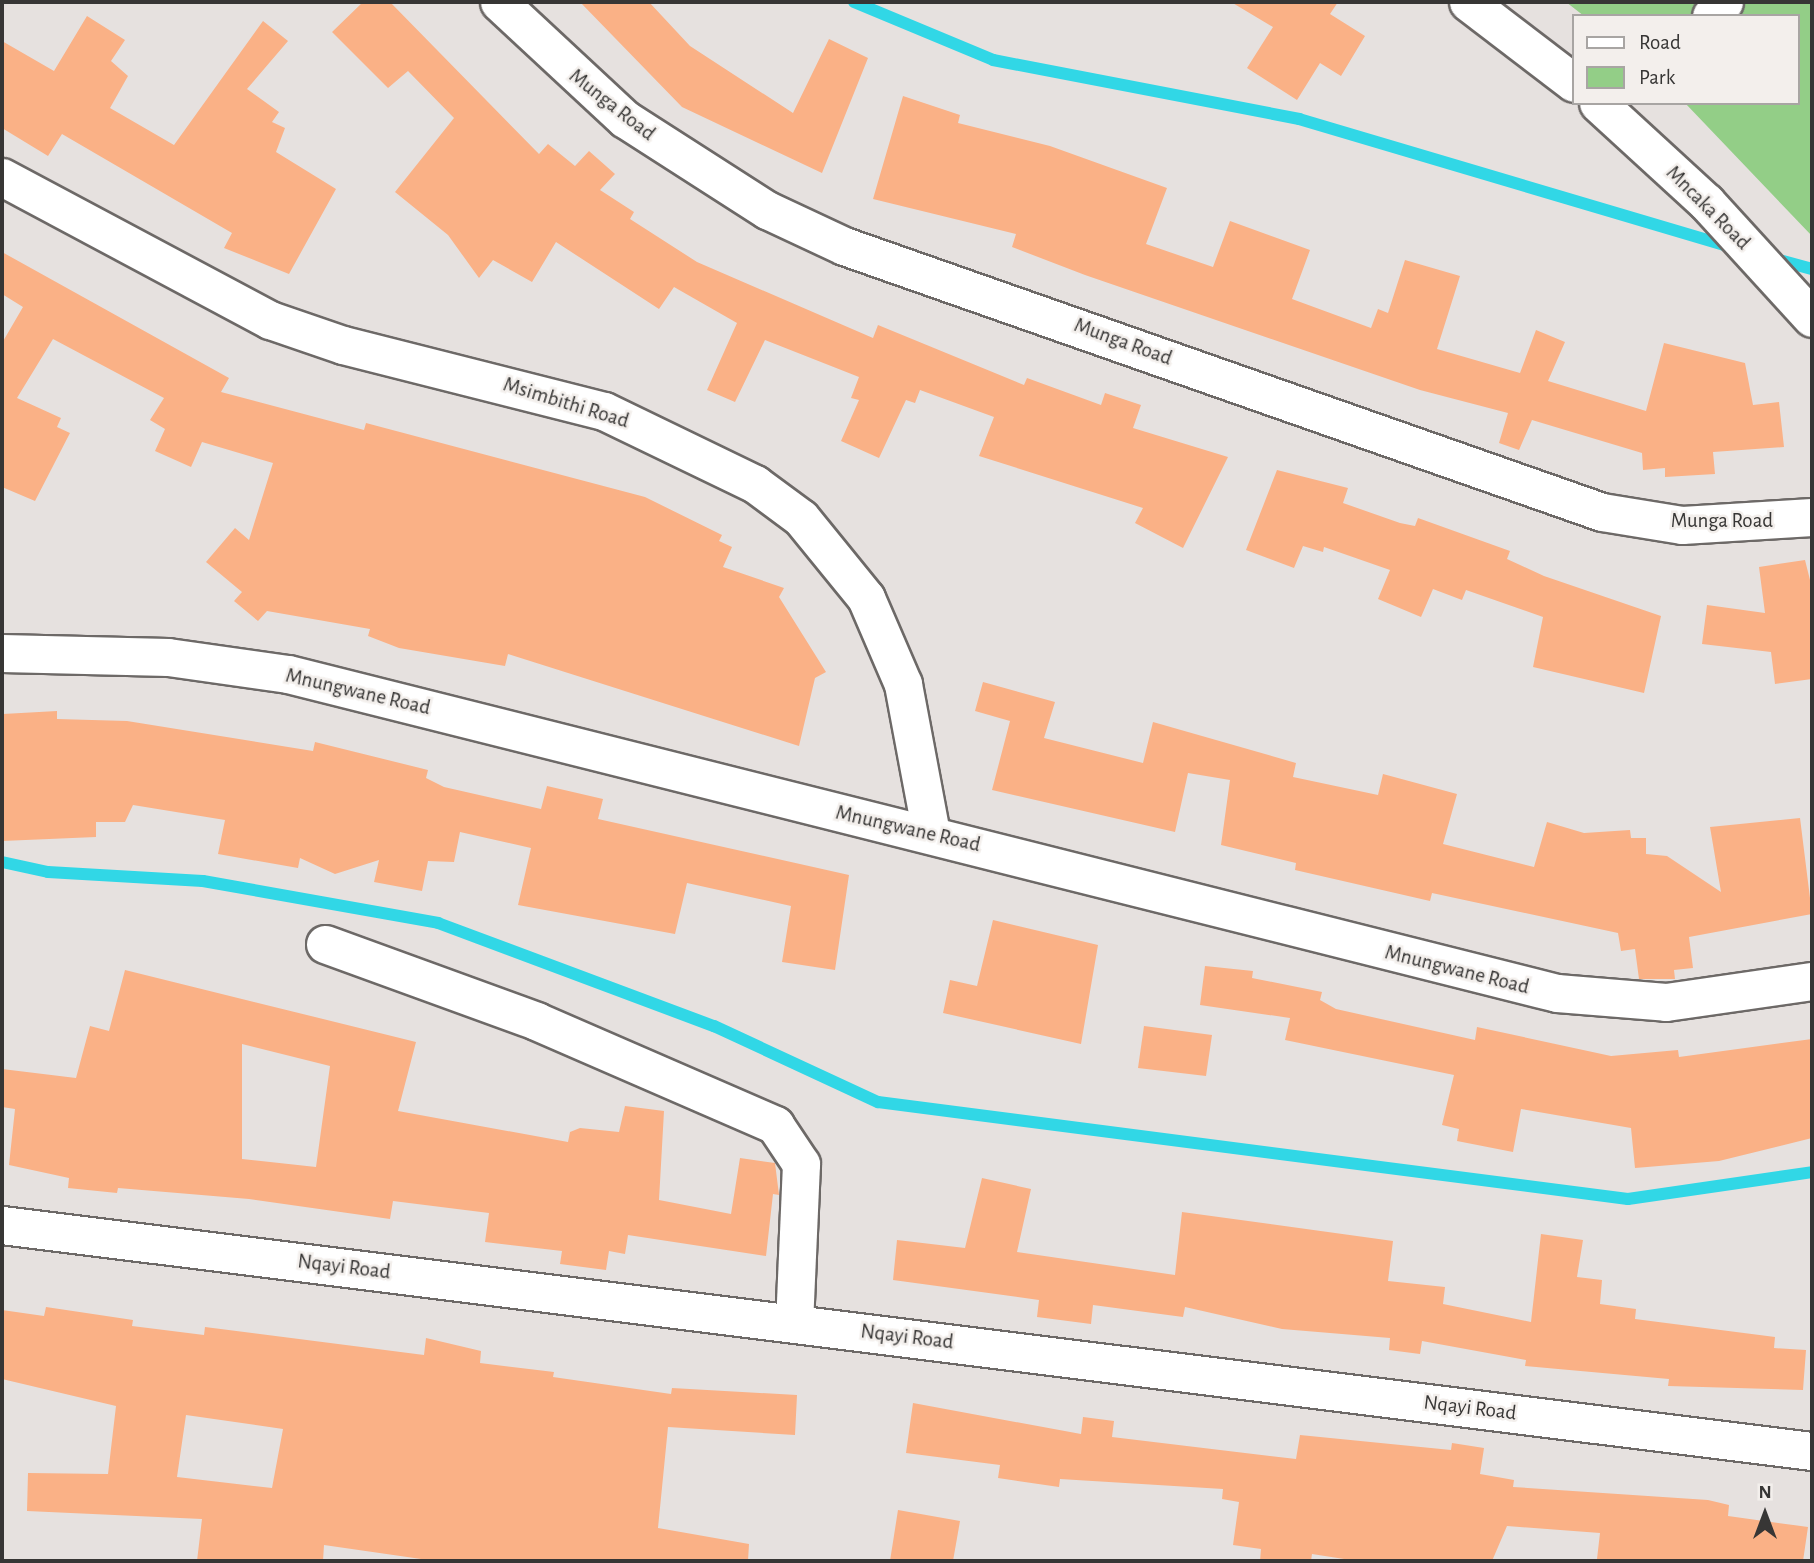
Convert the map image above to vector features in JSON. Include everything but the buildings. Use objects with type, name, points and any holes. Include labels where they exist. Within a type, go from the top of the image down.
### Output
[{"type":"street","name":"Munga Road","points":[[499,2],[625,119],[767,210],[844,246],[1602,512],[1682,525],[1812,517]]},
{"type":"street","points":[[1468,2],[1573,82]]},
{"type":"street","name":"Mncaka Road","points":[[1613,108],[1706,202],[1812,318]]},
{"type":"street","name":"Msimbithi Road","points":[[2,177],[270,320],[343,345],[604,411],[755,484],[801,518],[866,597],[902,684],[931,833]]},
{"type":"street","name":"Mnungwane Road","points":[[2,653],[168,657],[288,674],[931,833],[1557,993],[1666,1002],[1812,981]]},
{"type":"street","points":[[325,944],[536,1021],[775,1125],[802,1164],[794,1323]]},
{"type":"street","name":"Nqayi Road","points":[[2,1225],[1812,1451]]},
{"type":"green space","points":[[1566,2],[1812,2],[1812,236],[1687,105],[1800,105],[1800,14],[1581,14]]},
{"type":"waterway","points":[[854,2],[993,60],[1299,119],[1734,248]]},
{"type":"waterway","points":[[1772,258],[1812,269]]},
{"type":"waterway","points":[[2,862],[48,872],[203,881],[438,923],[714,1026],[878,1102],[1628,1199],[1812,1172]]}]
